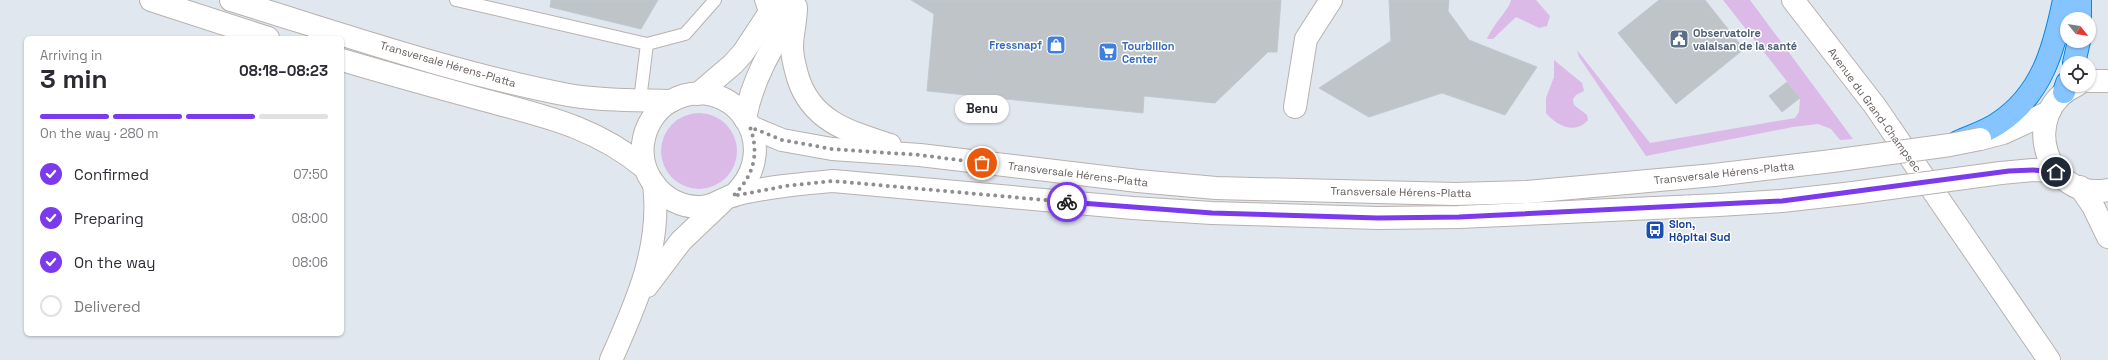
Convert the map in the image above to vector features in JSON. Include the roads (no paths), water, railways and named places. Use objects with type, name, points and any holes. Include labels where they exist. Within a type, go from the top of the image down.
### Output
[{"type":"highway","points":[[1979,136],[2017,108],[2036,85],[2052,53],[2064,0]]},
{"type":"highway","points":[[2080,0],[2080,12]]},
{"type":"main road","points":[[151,0],[262,36]]},
{"type":"main road","name":"Transversale Hérens-Platta","points":[[231,0],[496,78],[569,95],[604,100],[671,101]]},
{"type":"main road","points":[[1295,106],[1306,39],[1331,0]]},
{"type":"main road","name":"Avenue du Grand-Champsec","points":[[1793,0],[1875,106],[2049,360]]},
{"type":"main road","points":[[698,94],[744,53],[780,5]]},
{"type":"main road","points":[[748,123],[752,87],[760,70],[780,5]]},
{"type":"main road","points":[[780,5],[792,47],[793,62],[802,92],[813,106],[825,118],[838,126],[857,134],[920,155]]},
{"type":"main road","points":[[344,61],[557,119],[593,133],[630,156],[666,196],[684,205],[703,207],[727,199],[786,186],[833,181],[1134,208],[1212,213],[1378,218],[1514,215],[1782,201],[2001,173],[2033,170],[2056,172]]},
{"type":"main road","points":[[2096,82],[2108,81]]},
{"type":"main road","points":[[2065,92],[2049,112],[2045,124],[2044,142],[2047,155],[2056,172],[2068,182],[2089,190],[2108,190]]},
{"type":"main road","points":[[611,360],[638,300],[660,267],[680,241],[746,182],[753,165],[755,146],[748,123],[735,107],[725,100],[712,95],[698,94],[684,96],[671,101],[657,112],[645,133],[642,151],[656,204],[656,224],[638,300]]},
{"type":"main road","name":"Transversale Hérens-Platta","points":[[748,123],[782,140],[832,149],[920,155],[1138,181],[1216,188],[1456,194],[1527,192],[1585,187],[1832,161],[1950,145],[1979,136],[2003,133],[2049,112]]},
{"type":"main road","points":[[2080,187],[2108,237]]},
{"type":"lane","points":[[456,0],[647,44],[685,34],[715,0]]},
{"type":"lane","points":[[640,100],[647,44]]},
{"type":"place","name":"Observatoire valaisan de la santé","points":[[1679,39]]},
{"type":"place","name":"Fressnapf","points":[[1056,45]]},
{"type":"place","name":"Tourbillon Center","points":[[1108,52]]},
{"type":"place","name":"Benu","points":[[982,163]]},
{"type":"place","name":"Sion, Hôpital Sud","points":[[1655,230]]}]
